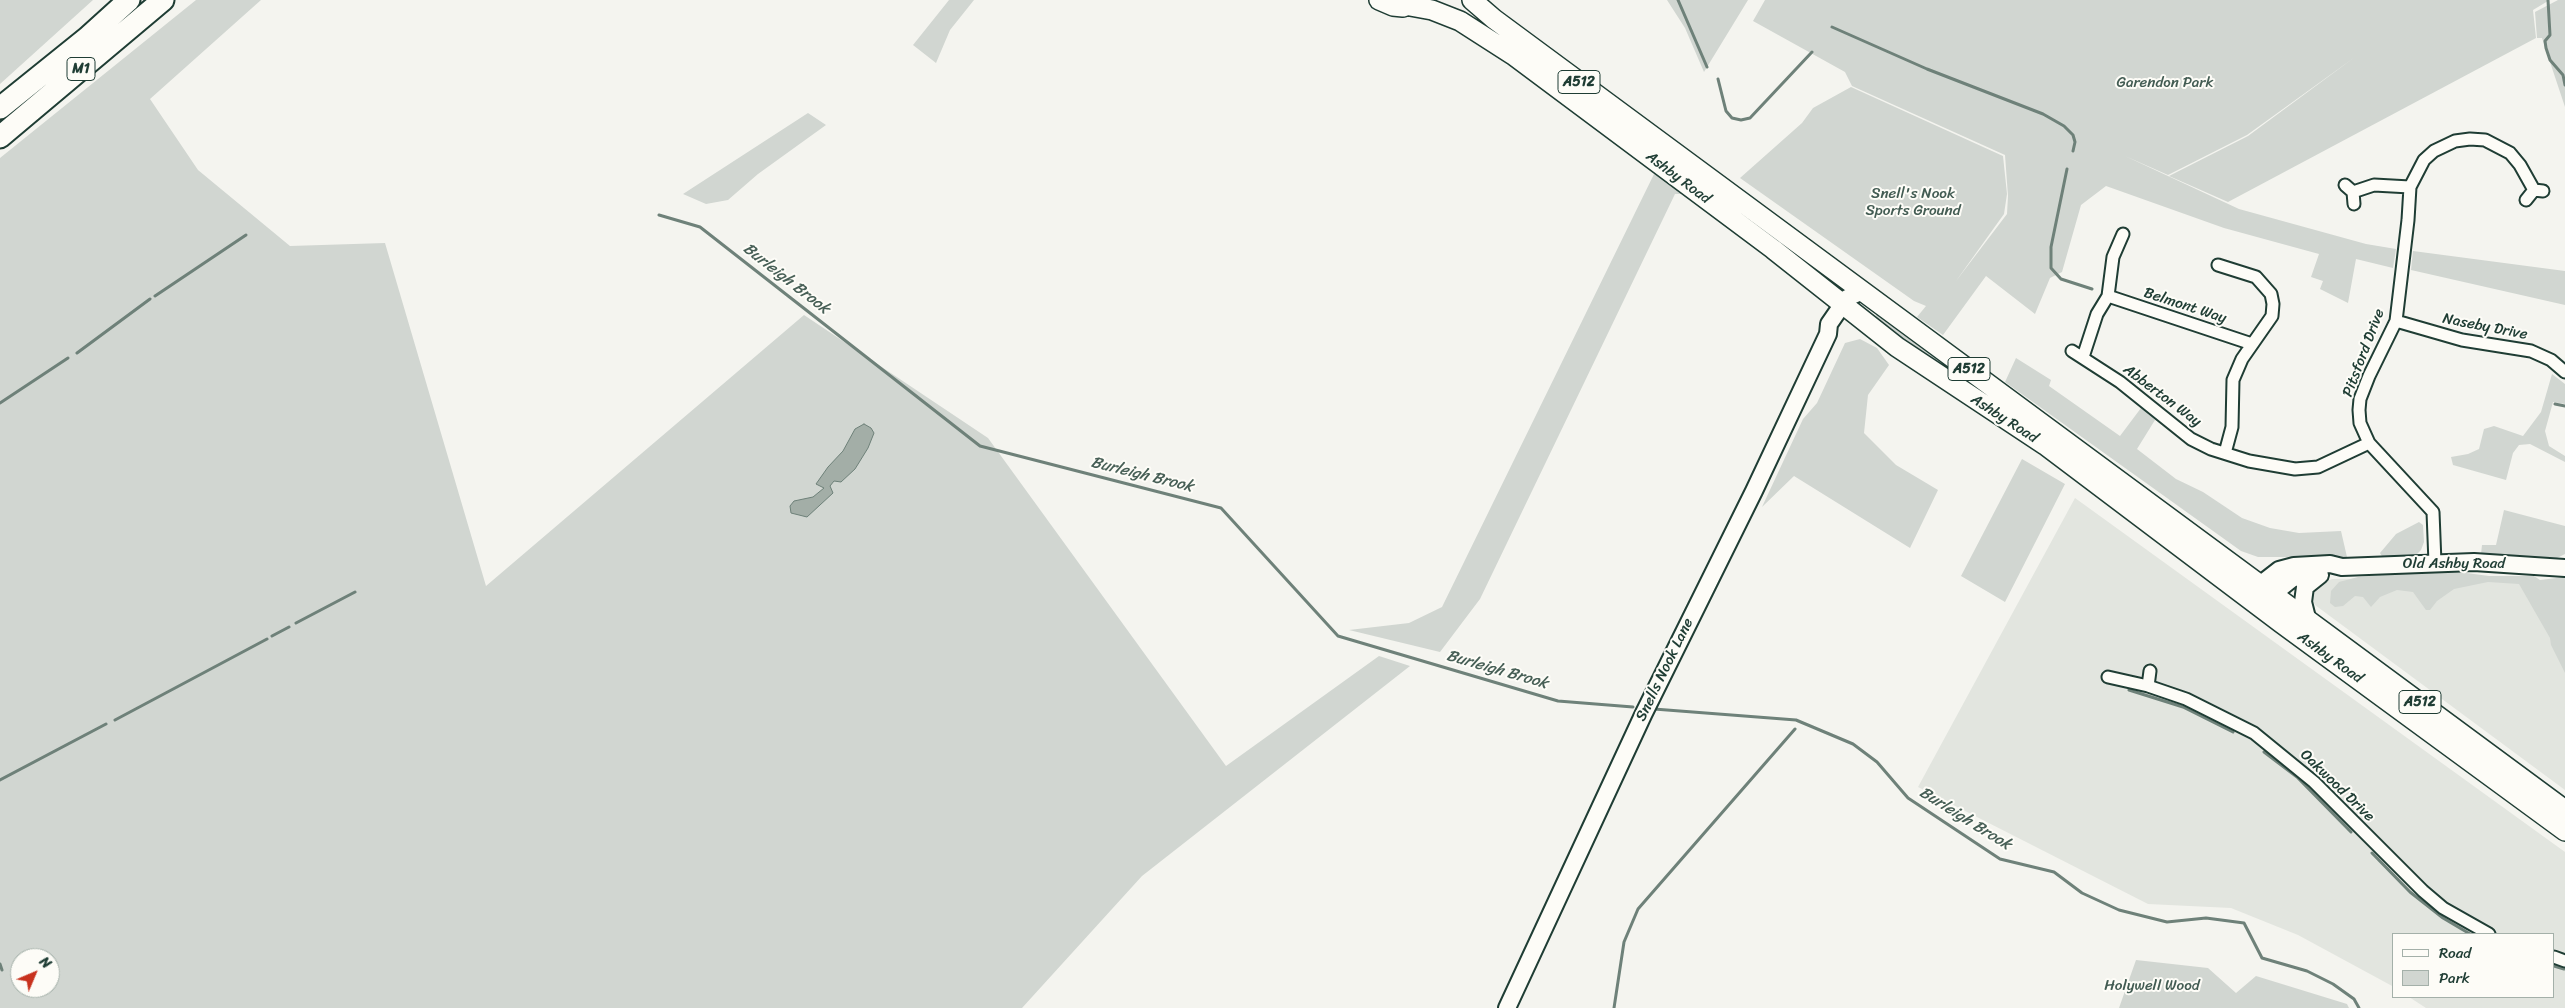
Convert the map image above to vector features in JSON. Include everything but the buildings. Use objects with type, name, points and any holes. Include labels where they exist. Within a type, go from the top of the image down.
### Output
[{"type":"highway","name":"M1","points":[[0,108],[87,38],[129,0]]},
{"type":"highway","name":"M1","points":[[0,137],[163,0]]},
{"type":"main road","name":"Ashby Road","points":[[1379,0],[1393,6],[1416,3],[1448,16],[1486,36],[1823,288],[1851,301],[2268,589],[2565,810]]},
{"type":"main road","name":"Ashby Road","points":[[1472,0],[1494,19],[1826,264],[1851,301],[1946,382],[2053,450],[2258,605],[2565,831]]},
{"type":"street","name":"Pitsford Drive","points":[[2435,563],[2433,512],[2424,500],[2369,443],[2360,423],[2360,399],[2396,321],[2410,187],[2424,160],[2434,151],[2455,142],[2470,139],[2485,140],[2510,153],[2538,190],[2526,200]]},
{"type":"street","points":[[2350,194],[2374,185],[2410,187]]},
{"type":"street","points":[[2083,357],[2092,327],[2108,296],[2113,257],[2123,241]]},
{"type":"street","points":[[2224,271],[2256,277],[2271,294],[2272,316],[2266,328],[2252,344],[2237,368],[2233,380],[2232,427],[2225,453]]},
{"type":"street","points":[[1809,373],[1810,354],[1825,309],[1823,288]]},
{"type":"street","name":"Belmont Way","points":[[2108,296],[2252,344]]},
{"type":"street","name":"Snells Nook Lane","points":[[1507,1008],[1644,713],[1754,491],[1809,373],[1828,334],[1851,301]]},
{"type":"street","name":"Naseby Drive","points":[[2396,321],[2462,340],[2531,351],[2551,360],[2565,372]]},
{"type":"street","name":"Abberton Way","points":[[2072,351],[2120,382],[2191,439],[2249,461],[2296,469],[2318,466],[2369,443]]},
{"type":"street","name":"Old Ashby Road","points":[[2268,589],[2279,570],[2294,566],[2330,564],[2342,567],[2474,562],[2565,568]]},
{"type":"street","name":"Old Ashby Road","points":[[2268,589],[2293,578],[2333,574],[2342,567]]},
{"type":"street","points":[[2307,618],[2303,602],[2305,588],[2320,575]]},
{"type":"street","points":[[2258,605],[2268,589]]},
{"type":"street","points":[[2148,686],[2150,671]]},
{"type":"street","name":"Oakwood Drive","points":[[2108,677],[2148,686],[2195,703],[2254,734],[2314,782],[2423,891],[2452,913],[2487,933]]},
{"type":"shaded area","points":[[864,424],[871,428],[874,433],[868,448],[855,469],[841,482],[834,481],[830,486],[833,493],[807,517],[791,513],[790,506],[794,501],[813,497],[824,488],[816,484],[843,451],[855,429]]},
{"type":"shaded area","points":[[2075,498],[2565,852],[2565,1008],[2426,1008],[2411,998],[2555,998],[2555,933],[2392,933],[2392,986],[2298,935],[2231,908],[2148,904],[1918,787]]},
{"type":"shaded area","points":[[2466,577],[2522,579],[2565,660],[2565,790],[2315,605],[2312,600],[2316,586],[2332,579]]},
{"type":"green space","points":[[0,0],[93,0],[0,84]]},
{"type":"green space","points":[[196,0],[261,0],[150,99],[198,170],[290,246],[385,243],[486,586],[804,315],[988,438],[1226,766],[1379,656],[1410,666],[1142,876],[1022,1008],[0,1008],[0,158]]},
{"type":"green space","points":[[949,0],[974,0],[950,30],[936,63],[913,45]]},
{"type":"green space","points":[[1667,0],[1748,0],[1704,72],[1685,28]]},
{"type":"green space","points":[[1765,0],[2548,1],[2533,10],[2536,38],[2228,202],[2169,176],[2248,136],[2355,57],[2247,135],[2168,175],[2125,156],[2239,209],[2366,244],[2396,249],[2393,268],[2356,259],[2348,303],[2320,289],[2323,281],[2311,277],[2319,254],[2224,228],[2106,186],[2081,205],[2062,272],[2050,278],[2035,314],[1986,276],[1943,335],[1917,317],[1926,306],[1914,301],[1740,178],[1802,123],[1813,108],[1851,87],[2003,156],[2007,194],[2004,214],[1956,281],[2007,214],[2008,196],[2005,155],[1852,86],[1845,72],[1753,21]]},
{"type":"green space","points":[[2558,0],[2565,0],[2565,107],[2542,38],[2537,38],[2535,12]]},
{"type":"green space","points":[[808,113],[826,125],[758,174],[728,200],[706,204],[683,194]]},
{"type":"green space","points":[[1656,170],[1684,194],[1675,194],[1480,599],[1440,652],[1349,630],[1409,623],[1442,607]]},
{"type":"green space","points":[[2413,251],[2565,271],[2565,305],[2411,270]]},
{"type":"green space","points":[[1876,315],[1881,316],[2251,582],[1875,323]]},
{"type":"green space","points":[[1860,339],[1877,348],[1889,365],[1868,395],[1864,433],[1896,465],[1938,490],[1910,548],[1794,476],[1762,507],[1803,419],[1817,403],[1845,343]]},
{"type":"green space","points":[[2016,358],[2051,380],[2049,386],[2120,436],[2141,408],[2155,420],[2137,449],[2176,479],[2203,492],[2242,518],[2270,528],[2299,533],[2341,531],[2347,557],[2258,557],[2241,551],[2005,382]]},
{"type":"green space","points":[[2552,374],[2565,384],[2565,404],[2553,402],[2545,431],[2549,446],[2565,456],[2565,462],[2530,444],[2519,445],[2513,453],[2506,480],[2453,465],[2451,457],[2468,454],[2479,449],[2484,429],[2494,426],[2523,436],[2541,412]]},
{"type":"green space","points":[[2022,459],[2065,484],[2005,602],[1961,576]]},
{"type":"green space","points":[[2504,510],[2565,526],[2565,554],[2557,558],[2481,554],[2482,545],[2496,545]]},
{"type":"green space","points":[[2419,522],[2423,525],[2424,542],[2421,550],[2414,557],[2383,558],[2380,553],[2396,534]]},
{"type":"green space","points":[[2423,571],[2459,572],[2489,576],[2534,576],[2540,580],[2565,577],[2565,673],[2551,645],[2550,638],[2519,584],[2488,582],[2454,589],[2437,601],[2430,610],[2426,610],[2413,592],[2397,590],[2380,597],[2371,607],[2363,597],[2355,596],[2343,606],[2335,607],[2330,603],[2331,591],[2339,582],[2358,577]]},
{"type":"green space","name":"Holywell Wood","points":[[2136,960],[2208,968],[2236,993],[2256,976],[2347,1004],[2349,1008],[2119,1008]]},
{"type":"waterway","points":[[1678,0],[1707,67]]},
{"type":"waterway","points":[[2548,0],[2550,35],[2545,41],[2546,48],[2550,60],[2563,75],[2565,85]]},
{"type":"waterway","points":[[1832,27],[1927,69],[2043,114],[2064,126],[2073,135],[2075,142],[2073,151]]},
{"type":"waterway","points":[[1718,79],[1726,111],[1732,118],[1741,120],[1750,118],[1812,52]]},
{"type":"waterway","points":[[2067,169],[2051,247],[2051,268],[2061,279],[2092,289]]},
{"type":"waterway","name":"Burleigh Brook","points":[[659,215],[700,227],[980,446],[1221,508],[1338,636],[1558,701],[1633,707]]},
{"type":"waterway","points":[[155,296],[246,235]]},
{"type":"waterway","points":[[77,353],[150,299]]},
{"type":"waterway","points":[[0,403],[68,358]]},
{"type":"waterway","points":[[2555,404],[2565,406]]},
{"type":"waterway","points":[[296,623],[355,592]]},
{"type":"waterway","points":[[272,636],[289,627]]},
{"type":"waterway","points":[[115,720],[267,639]]},
{"type":"waterway","points":[[2129,690],[2183,707],[2233,732]]},
{"type":"waterway","name":"Burleigh Brook","points":[[1654,709],[1796,720],[1853,744],[1877,762],[1908,798],[2000,859],[2054,872],[2082,893],[2119,910],[2167,922],[2206,918],[2244,923],[2262,958],[2307,971],[2333,984],[2354,999],[2359,1008]]},
{"type":"waterway","points":[[0,780],[106,724]]},
{"type":"waterway","points":[[1614,1008],[1624,942],[1638,909],[1795,729]]},
{"type":"waterway","points":[[2264,752],[2297,777],[2351,832]]},
{"type":"waterway","points":[[2372,853],[2410,892],[2443,918],[2468,933]]},
{"type":"waterway","points":[[0,964],[2,970]]},
{"type":"waterway","points":[[2555,966],[2564,969]]},
{"type":"park label","name":"Garendon Park","points":[[2165,83]]},
{"type":"park label","name":"Snell's Nook Sports Ground","points":[[1913,202]]}]
